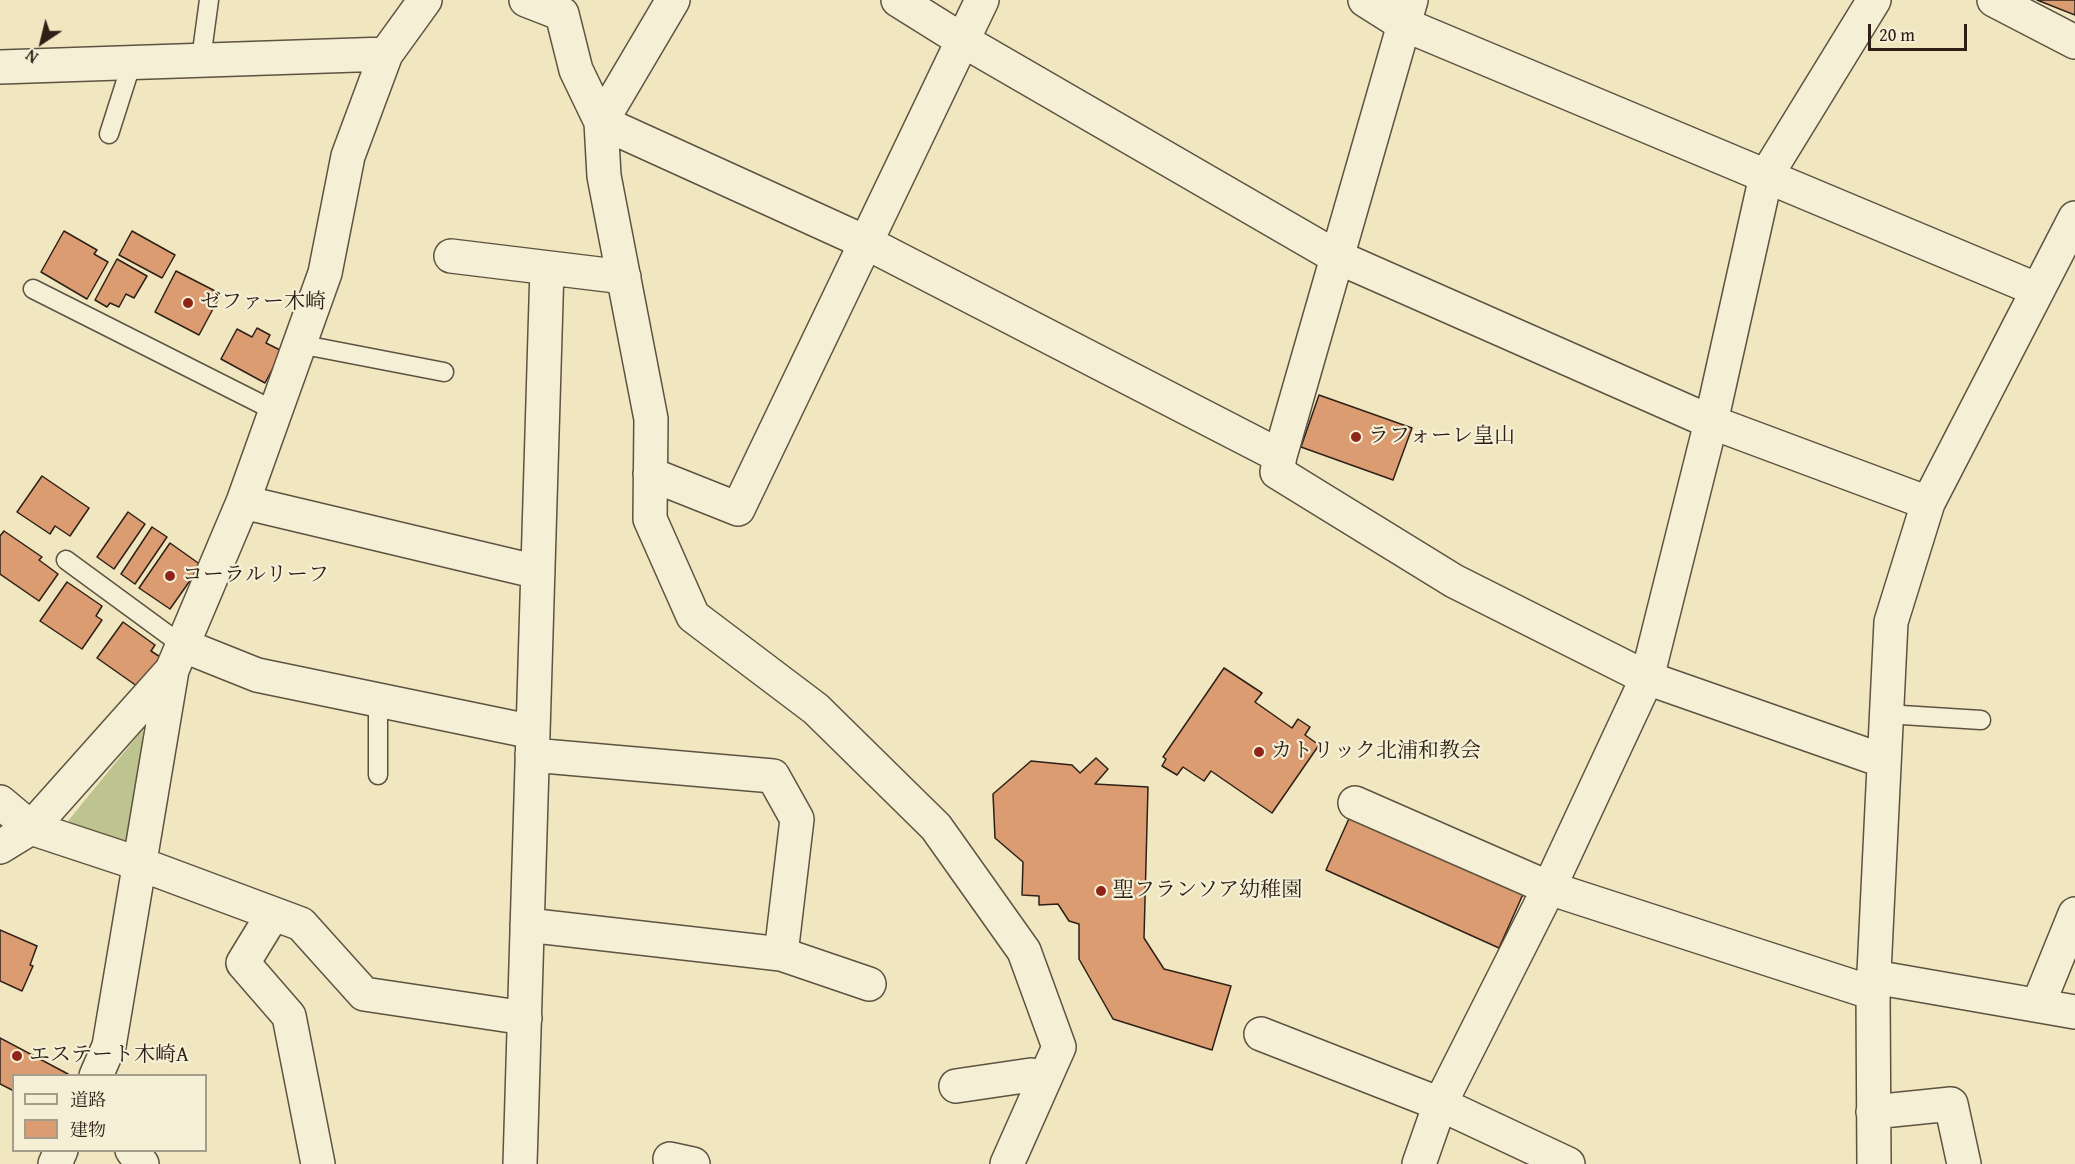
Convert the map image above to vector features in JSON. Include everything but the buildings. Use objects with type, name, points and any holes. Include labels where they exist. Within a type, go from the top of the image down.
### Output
[{"type":"street","points":[[97,1074],[109,1046],[177,658],[243,502],[325,273],[348,156],[386,54],[425,0]]},
{"type":"street","points":[[526,0],[562,14],[576,70],[601,122],[604,176],[651,419],[650,519],[693,616],[816,708],[936,827],[1024,951],[1059,1047],[1007,1164]]},
{"type":"street","points":[[601,122],[673,0]]},
{"type":"street","points":[[898,0],[962,40],[1335,256],[1711,422],[1928,503]]},
{"type":"street","points":[[650,474],[738,509],[982,0]]},
{"type":"street","points":[[1365,0],[1407,12],[1766,176],[2038,290]]},
{"type":"street","points":[[1419,1164],[1440,1104],[1549,888],[1647,678],[1711,422],[1766,176],[1874,0]]},
{"type":"street","points":[[1994,0],[2075,42]]},
{"type":"street","points":[[1407,12],[1335,256],[1277,472],[1454,582],[1647,678],[1884,761]]},
{"type":"street","points":[[0,68],[201,58],[386,54]]},
{"type":"street","points":[[601,122],[867,243],[1280,456]]},
{"type":"street","points":[[1874,1164],[1873,985],[1891,622],[1928,503],[2075,218]]},
{"type":"street","points":[[451,256],[624,277]]},
{"type":"street","points":[[520,1164],[547,268]]},
{"type":"street","points":[[243,502],[538,572]]},
{"type":"street","points":[[177,658],[378,700],[533,744],[774,776],[796,819],[781,954]]},
{"type":"street","points":[[0,847],[31,828],[177,658]]},
{"type":"street","points":[[0,802],[31,828],[140,864],[301,924],[364,994],[525,1018]]},
{"type":"street","points":[[1355,803],[1549,888],[1873,985],[2038,1005],[2075,1012]]},
{"type":"street","points":[[273,914],[243,963],[289,1016],[318,1164]]},
{"type":"street","points":[[2038,1005],[2075,914]]},
{"type":"street","points":[[527,925],[781,954],[869,984]]},
{"type":"street","points":[[1261,1034],[1440,1104],[1568,1164]]},
{"type":"street","points":[[956,1086],[1031,1075],[1044,1080]]},
{"type":"street","points":[[1874,1112],[1951,1104],[1964,1164]]},
{"type":"lane","points":[[201,58],[209,0]]},
{"type":"lane","points":[[108,134],[132,62]]},
{"type":"lane","points":[[33,289],[275,411]]},
{"type":"lane","points":[[299,344],[444,372]]},
{"type":"lane","points":[[66,560],[177,658]]},
{"type":"lane","points":[[378,700],[378,775]]},
{"type":"lane","points":[[1886,714],[1981,720]]},
{"type":"green space","points":[[143,729],[135,850],[68,821]]},
{"type":"place","name":"ゼファー木崎","points":[[188,303]]},
{"type":"place","name":"ラフォーレ皇山","points":[[1356,437]]},
{"type":"place","name":"コーラルリーフ","points":[[170,576]]},
{"type":"place","name":"カトリック北浦和教会","points":[[1259,752]]},
{"type":"place","name":"聖フランソア幼稚園","points":[[1101,891]]},
{"type":"place","name":"エステート木崎A","points":[[17,1056]]}]
